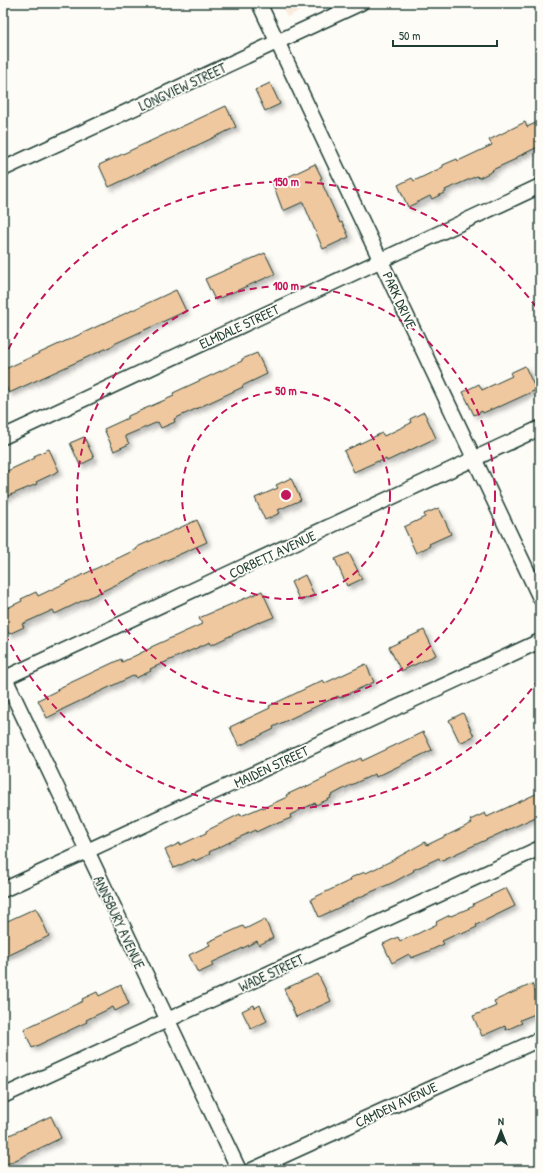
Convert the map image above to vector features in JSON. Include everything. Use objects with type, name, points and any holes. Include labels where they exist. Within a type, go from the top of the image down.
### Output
[{"type":"street","name":"PARK DRIVE","points":[[259,3],[540,598]]},
{"type":"street","name":"LONGVIEW STREET","points":[[3,169],[361,3]]},
{"type":"street","name":"ELMDALE STREET","points":[[3,436],[540,186]]},
{"type":"street","name":"CORBETT AVENUE","points":[[4,677],[540,428]]},
{"type":"street","name":"MAIDEN STREET","points":[[3,890],[540,641]]},
{"type":"street","name":"ANNSBURY AVENUE","points":[[4,677],[238,1170]]},
{"type":"street","name":"WADE STREET","points":[[3,1096],[540,848]]},
{"type":"street","name":"CAMDEN AVENUE","points":[[252,1170],[540,1039]]},
{"type":"shaded area","points":[[280,3],[317,3],[287,17]]},
{"type":"building","points":[[270,83],[280,104],[265,111],[255,90]]},
{"type":"building","points":[[226,106],[236,127],[109,187],[99,165]]},
{"type":"building","points":[[540,121],[540,146],[479,178],[477,176],[445,190],[446,192],[432,199],[430,196],[408,207],[398,185],[412,178],[414,181],[443,167],[443,165],[457,159],[458,161],[492,145],[489,140],[525,122],[527,127]]},
{"type":"building","points":[[315,164],[322,178],[320,179],[340,223],[342,222],[349,237],[323,249],[303,202],[283,211],[273,184]]},
{"type":"building","points":[[265,253],[275,274],[215,300],[205,279]]},
{"type":"building","points":[[176,290],[186,311],[9,393],[3,380],[3,370]]},
{"type":"building","points":[[257,353],[267,374],[242,386],[243,387],[174,419],[175,422],[161,428],[158,422],[125,436],[129,444],[114,451],[104,429],[128,418],[128,416],[174,396],[173,393]]},
{"type":"building","points":[[525,366],[536,390],[499,407],[483,413],[482,411],[474,415],[463,392],[479,384],[482,390],[512,376],[510,373]]},
{"type":"building","points":[[424,412],[436,438],[387,461],[386,459],[378,461],[354,472],[344,451],[382,433],[384,436],[411,423],[410,419]]},
{"type":"building","points":[[84,437],[94,458],[80,465],[70,443]]},
{"type":"building","points":[[49,449],[59,471],[36,482],[37,484],[3,498],[3,473],[35,458],[34,456]]},
{"type":"building","points":[[291,478],[301,500],[278,510],[280,513],[265,520],[255,498],[278,488],[276,485]]},
{"type":"building","points":[[439,508],[451,534],[429,544],[430,546],[416,553],[404,527],[425,517],[424,514]]},
{"type":"building","points":[[197,520],[207,542],[138,573],[55,614],[53,610],[22,624],[24,627],[9,634],[3,621],[3,610],[22,601],[21,599],[36,592],[38,596],[137,549],[137,547]]},
{"type":"building","points":[[349,553],[362,579],[347,586],[335,559]]},
{"type":"building","points":[[305,575],[314,595],[300,601],[291,582]]},
{"type":"building","points":[[262,591],[274,617],[259,622],[211,645],[210,642],[150,669],[151,671],[136,678],[135,675],[47,718],[38,700],[58,690],[57,689],[121,659],[122,662],[202,624],[199,618]]},
{"type":"building","points":[[424,630],[436,655],[401,671],[389,647]]},
{"type":"building","points":[[366,664],[374,682],[339,698],[338,696],[273,727],[274,729],[239,746],[230,727],[323,680],[325,683]]},
{"type":"building","points":[[463,713],[474,736],[460,743],[449,720]]},
{"type":"building","points":[[423,732],[432,750],[376,777],[375,774],[349,786],[330,796],[331,798],[316,805],[315,803],[290,815],[291,818],[276,824],[275,823],[256,832],[255,830],[209,852],[210,854],[174,868],[165,850],[206,833],[206,831],[240,814],[241,816],[262,807],[263,808],[287,797],[286,795],[327,777],[326,775],[346,765],[361,758],[362,761]]},
{"type":"building","points":[[540,792],[540,815],[440,861],[439,858],[413,870],[414,871],[394,882],[319,917],[311,899],[351,880],[350,878],[365,872],[366,873],[391,861],[425,842],[427,845],[452,833],[472,823],[470,820],[485,813],[487,817]]},
{"type":"building","points":[[506,888],[515,906],[476,925],[477,927],[462,934],[461,932],[442,941],[444,944],[429,951],[411,958],[409,954],[392,963],[383,944],[398,937],[400,941],[417,934],[437,924],[436,922],[474,906],[473,904]]},
{"type":"building","points":[[36,908],[49,936],[3,958],[3,923]]},
{"type":"building","points":[[265,919],[273,938],[259,945],[257,941],[211,963],[213,966],[198,973],[189,955],[210,945],[208,942],[243,926],[245,929]]},
{"type":"building","points":[[318,974],[331,1001],[296,1017],[284,989]]},
{"type":"building","points":[[532,984],[540,1002],[540,1012],[520,1020],[522,1023],[506,1030],[505,1026],[482,1036],[473,1016],[496,1006],[494,1001]]},
{"type":"building","points":[[121,985],[129,1004],[115,1011],[113,1007],[86,1020],[87,1022],[32,1048],[24,1029],[83,1001],[82,999],[97,992],[99,996]]},
{"type":"building","points":[[254,1005],[255,1008],[260,1005],[267,1021],[251,1029],[242,1011]]},
{"type":"building","points":[[51,1116],[61,1138],[3,1166],[3,1138]]}]
